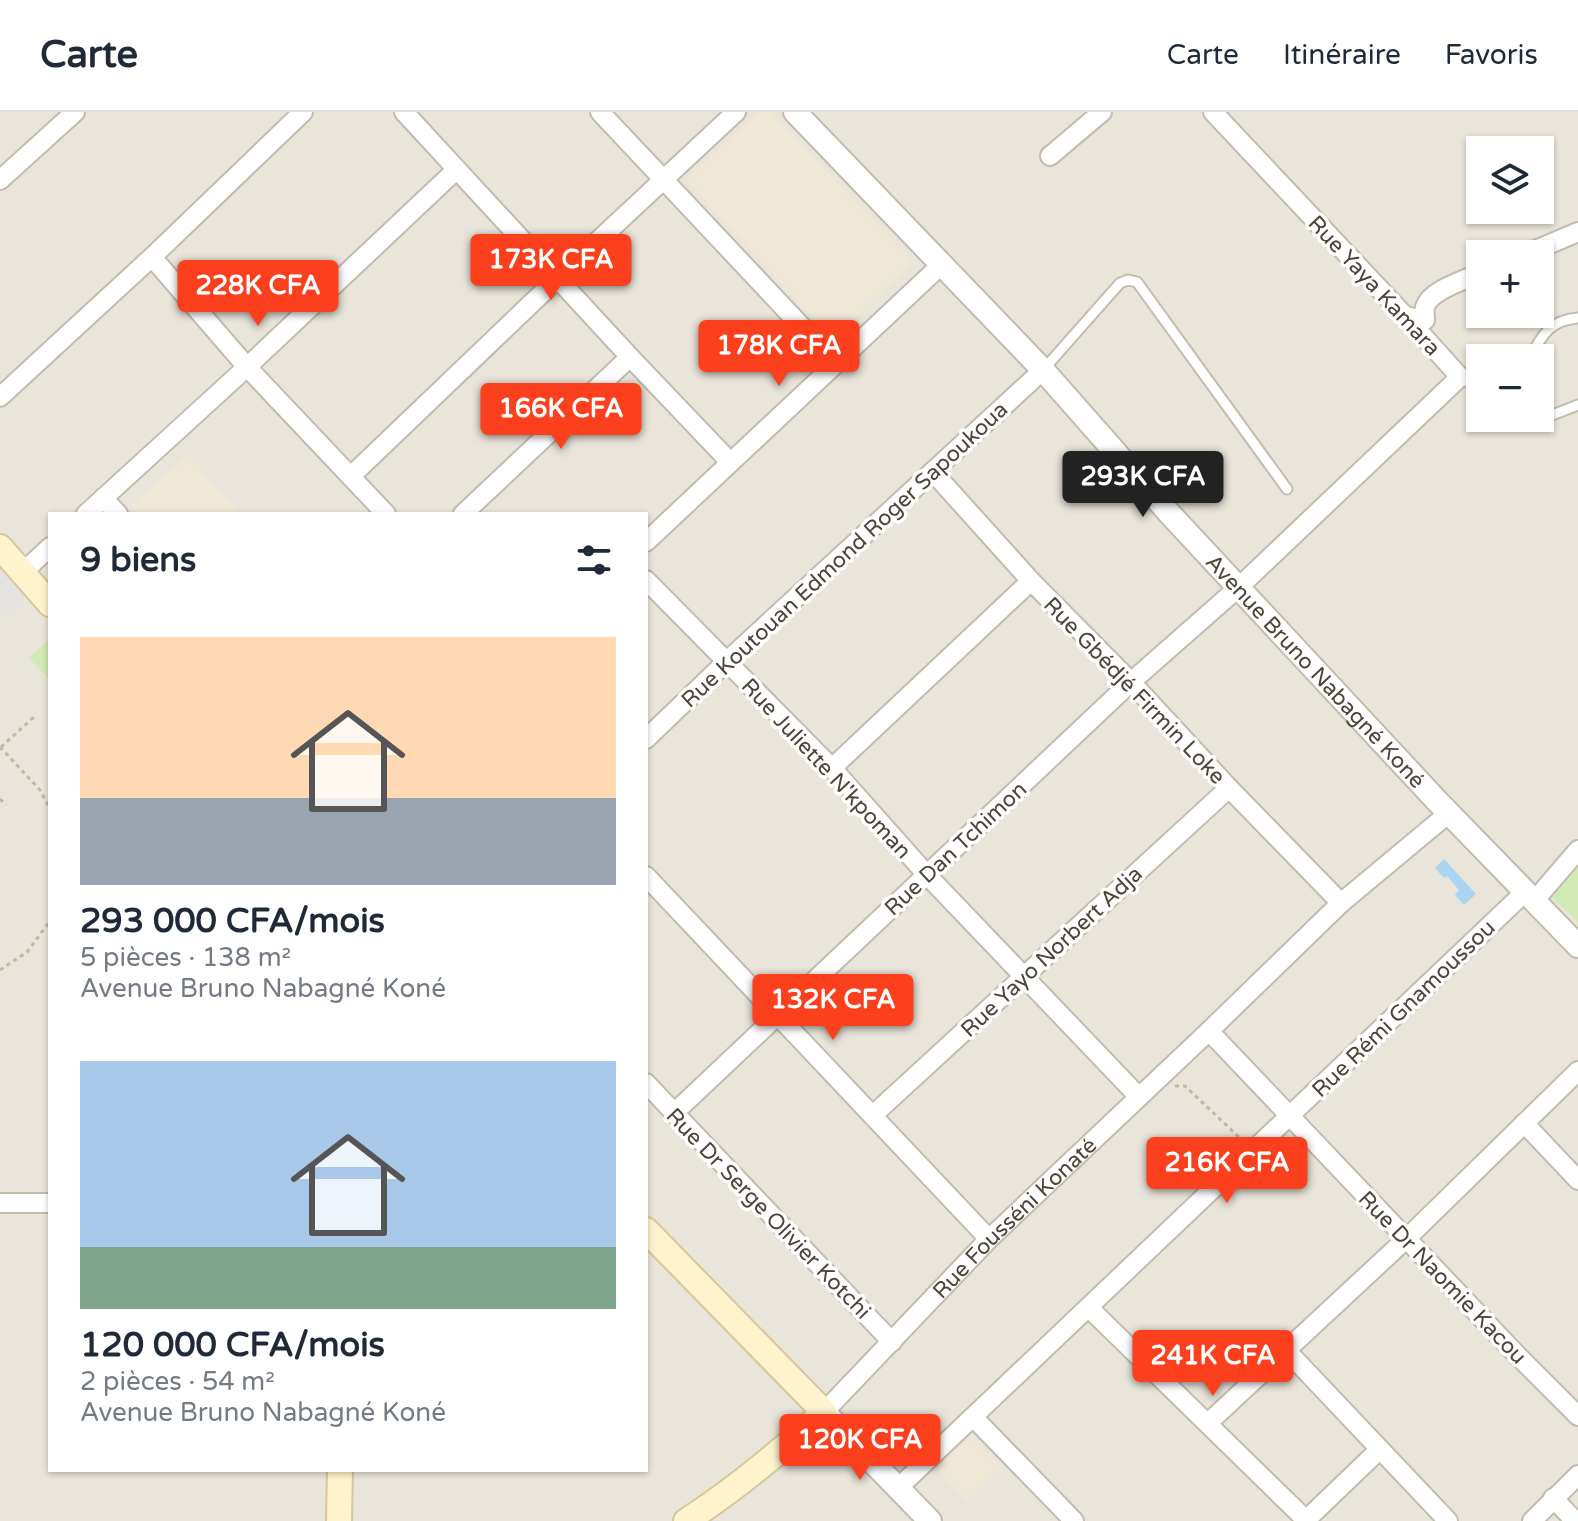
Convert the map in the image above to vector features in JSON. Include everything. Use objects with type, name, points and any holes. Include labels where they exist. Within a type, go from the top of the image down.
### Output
[{"type":"main road","points":[[0,547],[48,602]]},
{"type":"main road","points":[[648,1232],[824,1412]]},
{"type":"main road","name":"Rue Fousséni Konaté","points":[[686,1521],[771,1460],[824,1412]]},
{"type":"main road","points":[[339,1521],[340,1472]]},
{"type":"street","points":[[0,180],[75,112]]},
{"type":"street","points":[[0,397],[303,112]]},
{"type":"street","points":[[404,112],[730,462]]},
{"type":"street","points":[[600,112],[836,363]]},
{"type":"street","points":[[351,476],[736,112]]},
{"type":"street","name":"Avenue Bruno Nabagné Koné","points":[[795,112],[1043,370],[1169,513],[1449,813],[1578,946]]},
{"type":"street","points":[[1050,156],[1102,112]]},
{"type":"street","name":"Rue Yaya Kamara","points":[[1213,112],[1460,377]]},
{"type":"street","points":[[88,512],[456,170]]},
{"type":"street","points":[[1554,242],[1578,232]]},
{"type":"street","points":[[152,257],[247,367],[384,512]]},
{"type":"street","points":[[648,540],[941,265]]},
{"type":"street","points":[[1405,316],[1425,320],[1425,307],[1432,296],[1466,279]]},
{"type":"street","points":[[465,512],[630,357]]},
{"type":"street","name":"Rue Koutouan Edmond Roger Sapoukoua","points":[[648,737],[1043,370]]},
{"type":"street","points":[[1239,587],[1460,377]]},
{"type":"street","name":"Rue Gbédjé Firmin Loke","points":[[933,472],[1031,581],[1341,903]]},
{"type":"street","points":[[103,498],[116,512]]},
{"type":"street","points":[[23,572],[48,549]]},
{"type":"street","points":[[832,768],[1031,581]]},
{"type":"street","name":"Rue Juliette N'kpoman","points":[[648,582],[832,768],[927,875],[1139,1097]]},
{"type":"street","name":"Rue Dan Tchimon","points":[[674,1113],[1131,682],[1239,587]]},
{"type":"street","name":"Rue Yayo Norbert Adja","points":[[873,1115],[1229,788]]},
{"type":"street","name":"Rue Fousséni Konaté","points":[[824,1412],[989,1239],[1341,903],[1449,813]]},
{"type":"street","name":"Rue Rémi Gnamoussou","points":[[898,1488],[1290,1116],[1578,850]]},
{"type":"street","points":[[648,878],[989,1239]]},
{"type":"street","name":"Rue Dr Naomie Kacou","points":[[1209,1031],[1578,1416]]},
{"type":"street","points":[[1208,1423],[1406,1239],[1578,1071]]},
{"type":"street","name":"Rue Dr Serge Olivier Kotchi","points":[[648,1085],[892,1342]]},
{"type":"street","points":[[1524,1123],[1578,1180]]},
{"type":"street","points":[[0,1203],[48,1203]]},
{"type":"street","points":[[1089,1308],[1305,1520],[1379,1450]]},
{"type":"street","points":[[1287,1351],[1448,1521]]},
{"type":"street","points":[[824,1412],[930,1521]]},
{"type":"street","points":[[973,1417],[1074,1521]]},
{"type":"street","points":[[1532,1521],[1578,1475]]},
{"type":"street","points":[[1553,1498],[1575,1521]]},
{"type":"lane","points":[[1043,370],[1120,283],[1128,280],[1137,282],[1287,489]]},
{"type":"lane","points":[[1538,344],[1550,328],[1563,319],[1578,318]]},
{"type":"lane","points":[[1460,377],[1466,381]]},
{"type":"lane","points":[[1554,414],[1578,405]]},
{"type":"path","points":[[34,717],[0,747],[40,790],[48,805]]},
{"type":"path","points":[[0,799],[6,805]]},
{"type":"path","points":[[0,970],[27,952],[48,924]]},
{"type":"path","points":[[1175,1086],[1185,1086],[1253,1151]]},
{"type":"shaded area","points":[[0,112],[1578,112],[1578,1521],[0,1521]]},
{"type":"shaded area","points":[[759,112],[771,112],[913,262],[832,338],[686,180]]},
{"type":"shaded area","points":[[188,455],[238,512],[137,512],[131,505]]},
{"type":"shaded area","points":[[0,565],[27,595],[3,618],[0,615]]},
{"type":"shaded area","points":[[971,1436],[1001,1467],[966,1501],[936,1469]]},
{"type":"green space","points":[[48,640],[48,678],[29,658]]},
{"type":"green space","points":[[1578,865],[1578,922],[1552,898]]},
{"type":"water","points":[[1444,859],[1476,894],[1464,905],[1455,895],[1459,890],[1435,868]]}]
